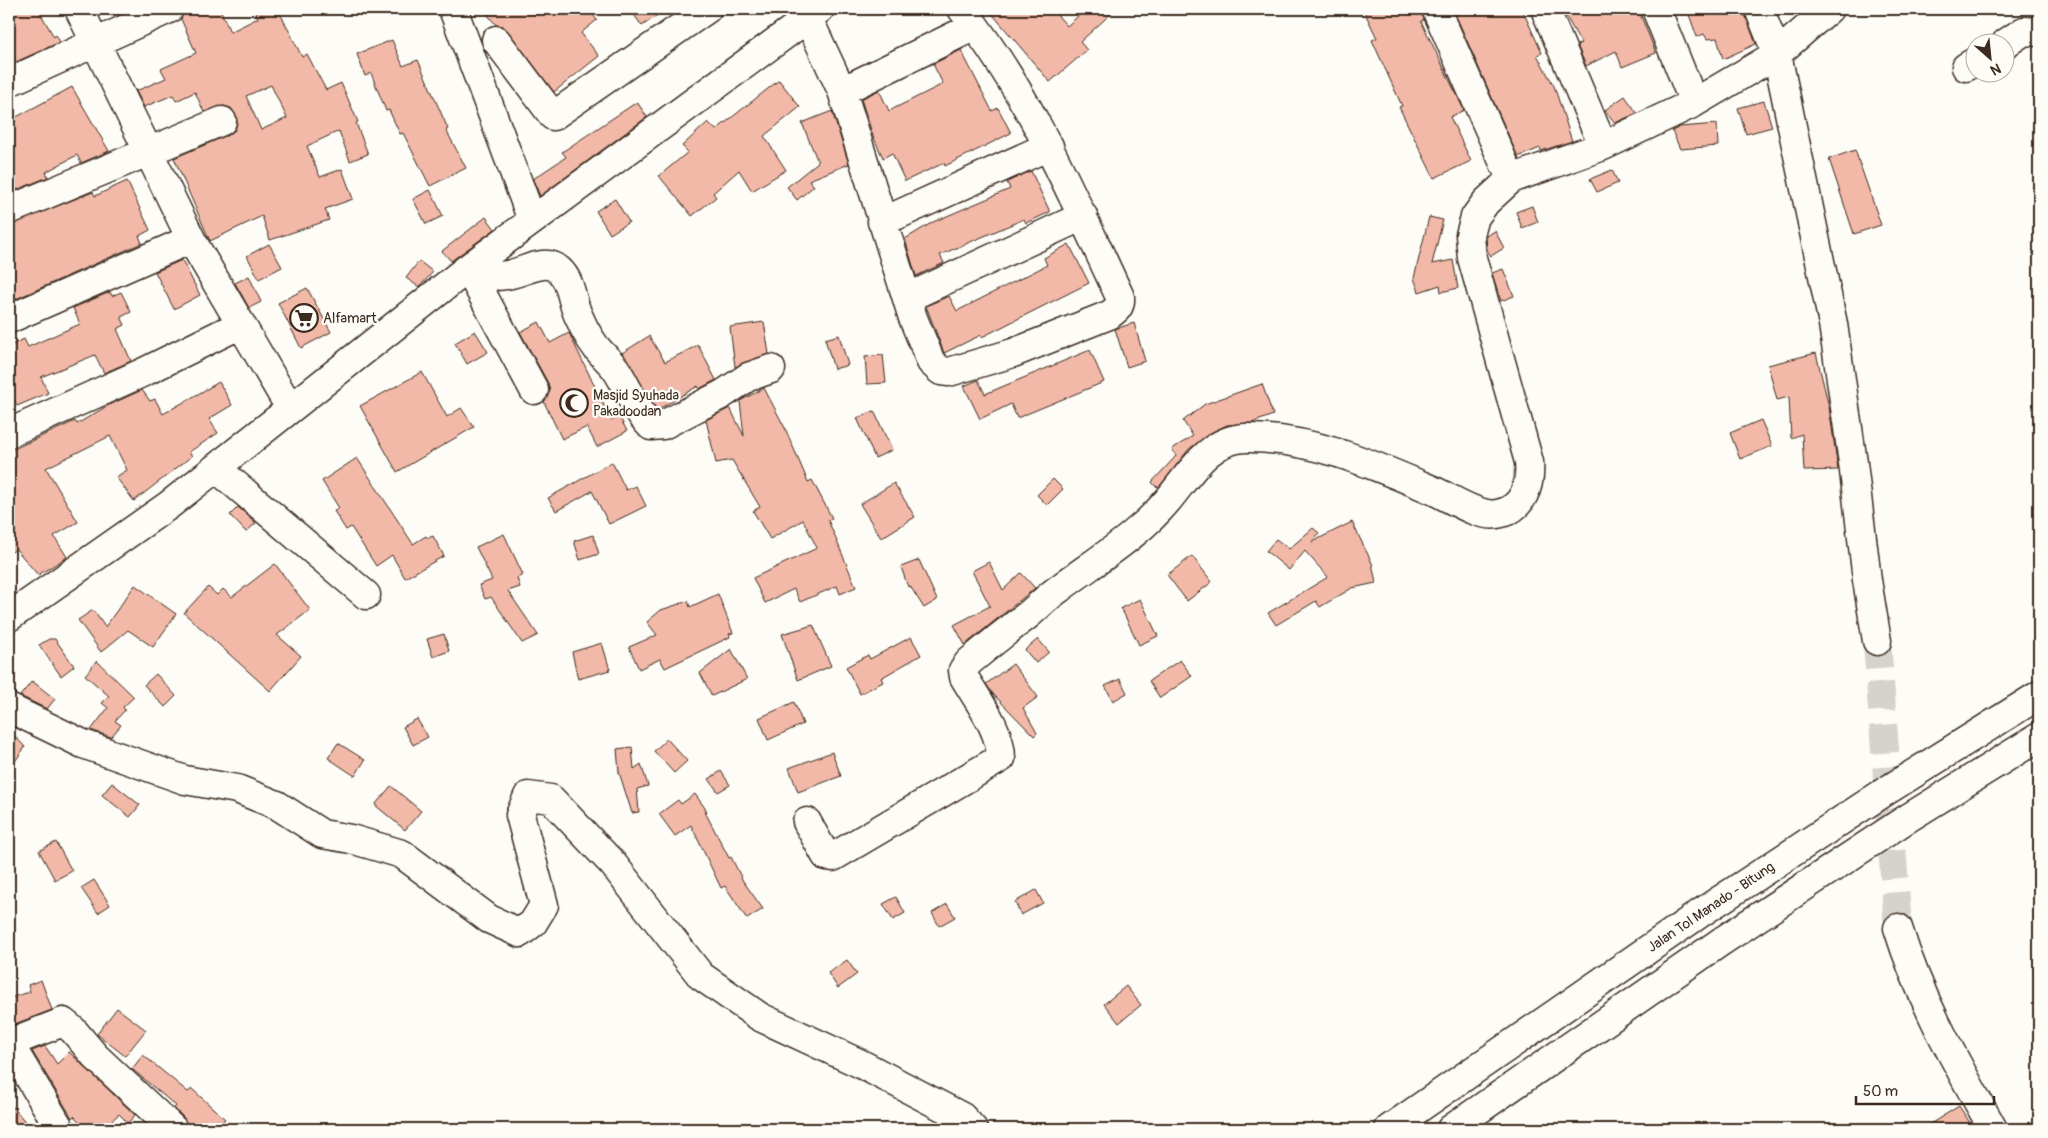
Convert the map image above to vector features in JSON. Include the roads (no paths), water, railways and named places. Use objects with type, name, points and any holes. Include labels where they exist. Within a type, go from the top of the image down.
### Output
[{"type":"main road","points":[[79,9],[191,240],[290,408]]},
{"type":"main road","points":[[9,82],[169,9]]},
{"type":"main road","points":[[453,9],[532,220]]},
{"type":"main road","points":[[496,40],[553,116],[707,9]]},
{"type":"main road","points":[[1436,9],[1511,179]]},
{"type":"main road","points":[[1545,9],[1603,146]]},
{"type":"main road","points":[[1656,9],[1694,103]]},
{"type":"main road","points":[[1759,9],[1777,54],[1833,324],[1853,463],[1866,580],[1877,641]]},
{"type":"main road","points":[[807,822],[826,856],[833,857],[1001,758],[1001,748],[990,723],[964,677],[962,670],[969,662],[1057,590],[1140,528],[1168,501],[1200,460],[1228,441],[1244,438],[1267,439],[1298,442],[1322,448],[1432,489],[1479,512],[1497,514],[1522,500],[1529,482],[1529,462],[1474,267],[1470,235],[1475,217],[1486,202],[1511,179],[1603,146],[1694,103],[1777,54],[1829,9]]},
{"type":"main road","points":[[9,617],[169,505],[471,265],[814,13],[842,91],[906,298],[931,362],[941,371],[949,372],[1013,353],[1109,315],[1117,309],[1120,304],[1120,297],[1049,146],[1029,107],[969,17],[842,91]]},
{"type":"main road","points":[[2016,36],[2024,31],[2039,32]]},
{"type":"main road","points":[[9,210],[222,121]]},
{"type":"main road","points":[[882,222],[1049,146]]},
{"type":"main road","points":[[906,298],[1083,216]]},
{"type":"main road","points":[[9,320],[191,240]]},
{"type":"main road","points":[[471,265],[500,277],[548,266],[561,272],[567,279],[578,314],[594,345],[616,368],[651,426],[663,425],[723,394],[748,377],[771,369]]},
{"type":"main road","points":[[471,265],[534,390]]},
{"type":"main road","points":[[9,433],[144,372],[241,324]]},
{"type":"main road","points":[[216,468],[366,595]]},
{"type":"main road","name":"Jalan Tol Manado - Bitung","points":[[1389,1129],[1702,912],[1886,790],[2039,696]]},
{"type":"main road","points":[[9,708],[83,744],[185,780],[237,789],[269,801],[322,834],[352,839],[402,854],[489,919],[520,934],[533,923],[544,905],[520,815],[528,796],[551,800],[613,864],[701,976],[760,1017],[878,1073],[962,1117],[973,1129]]},
{"type":"main road","points":[[1451,1129],[1730,935],[1905,820],[2039,737]]},
{"type":"main road","points":[[1898,928],[1910,970],[1950,1053],[1993,1129]]},
{"type":"main road","points":[[60,1129],[9,1043],[63,1022],[73,1030],[95,1056],[173,1129]]},
{"type":"tunnel","points":[[1877,641],[1898,928]]},
{"type":"place","name":"Alfamart","points":[[304,318]]},
{"type":"place","name":"Masjid Syuhada Pakadoodan","points":[[574,403]]}]
